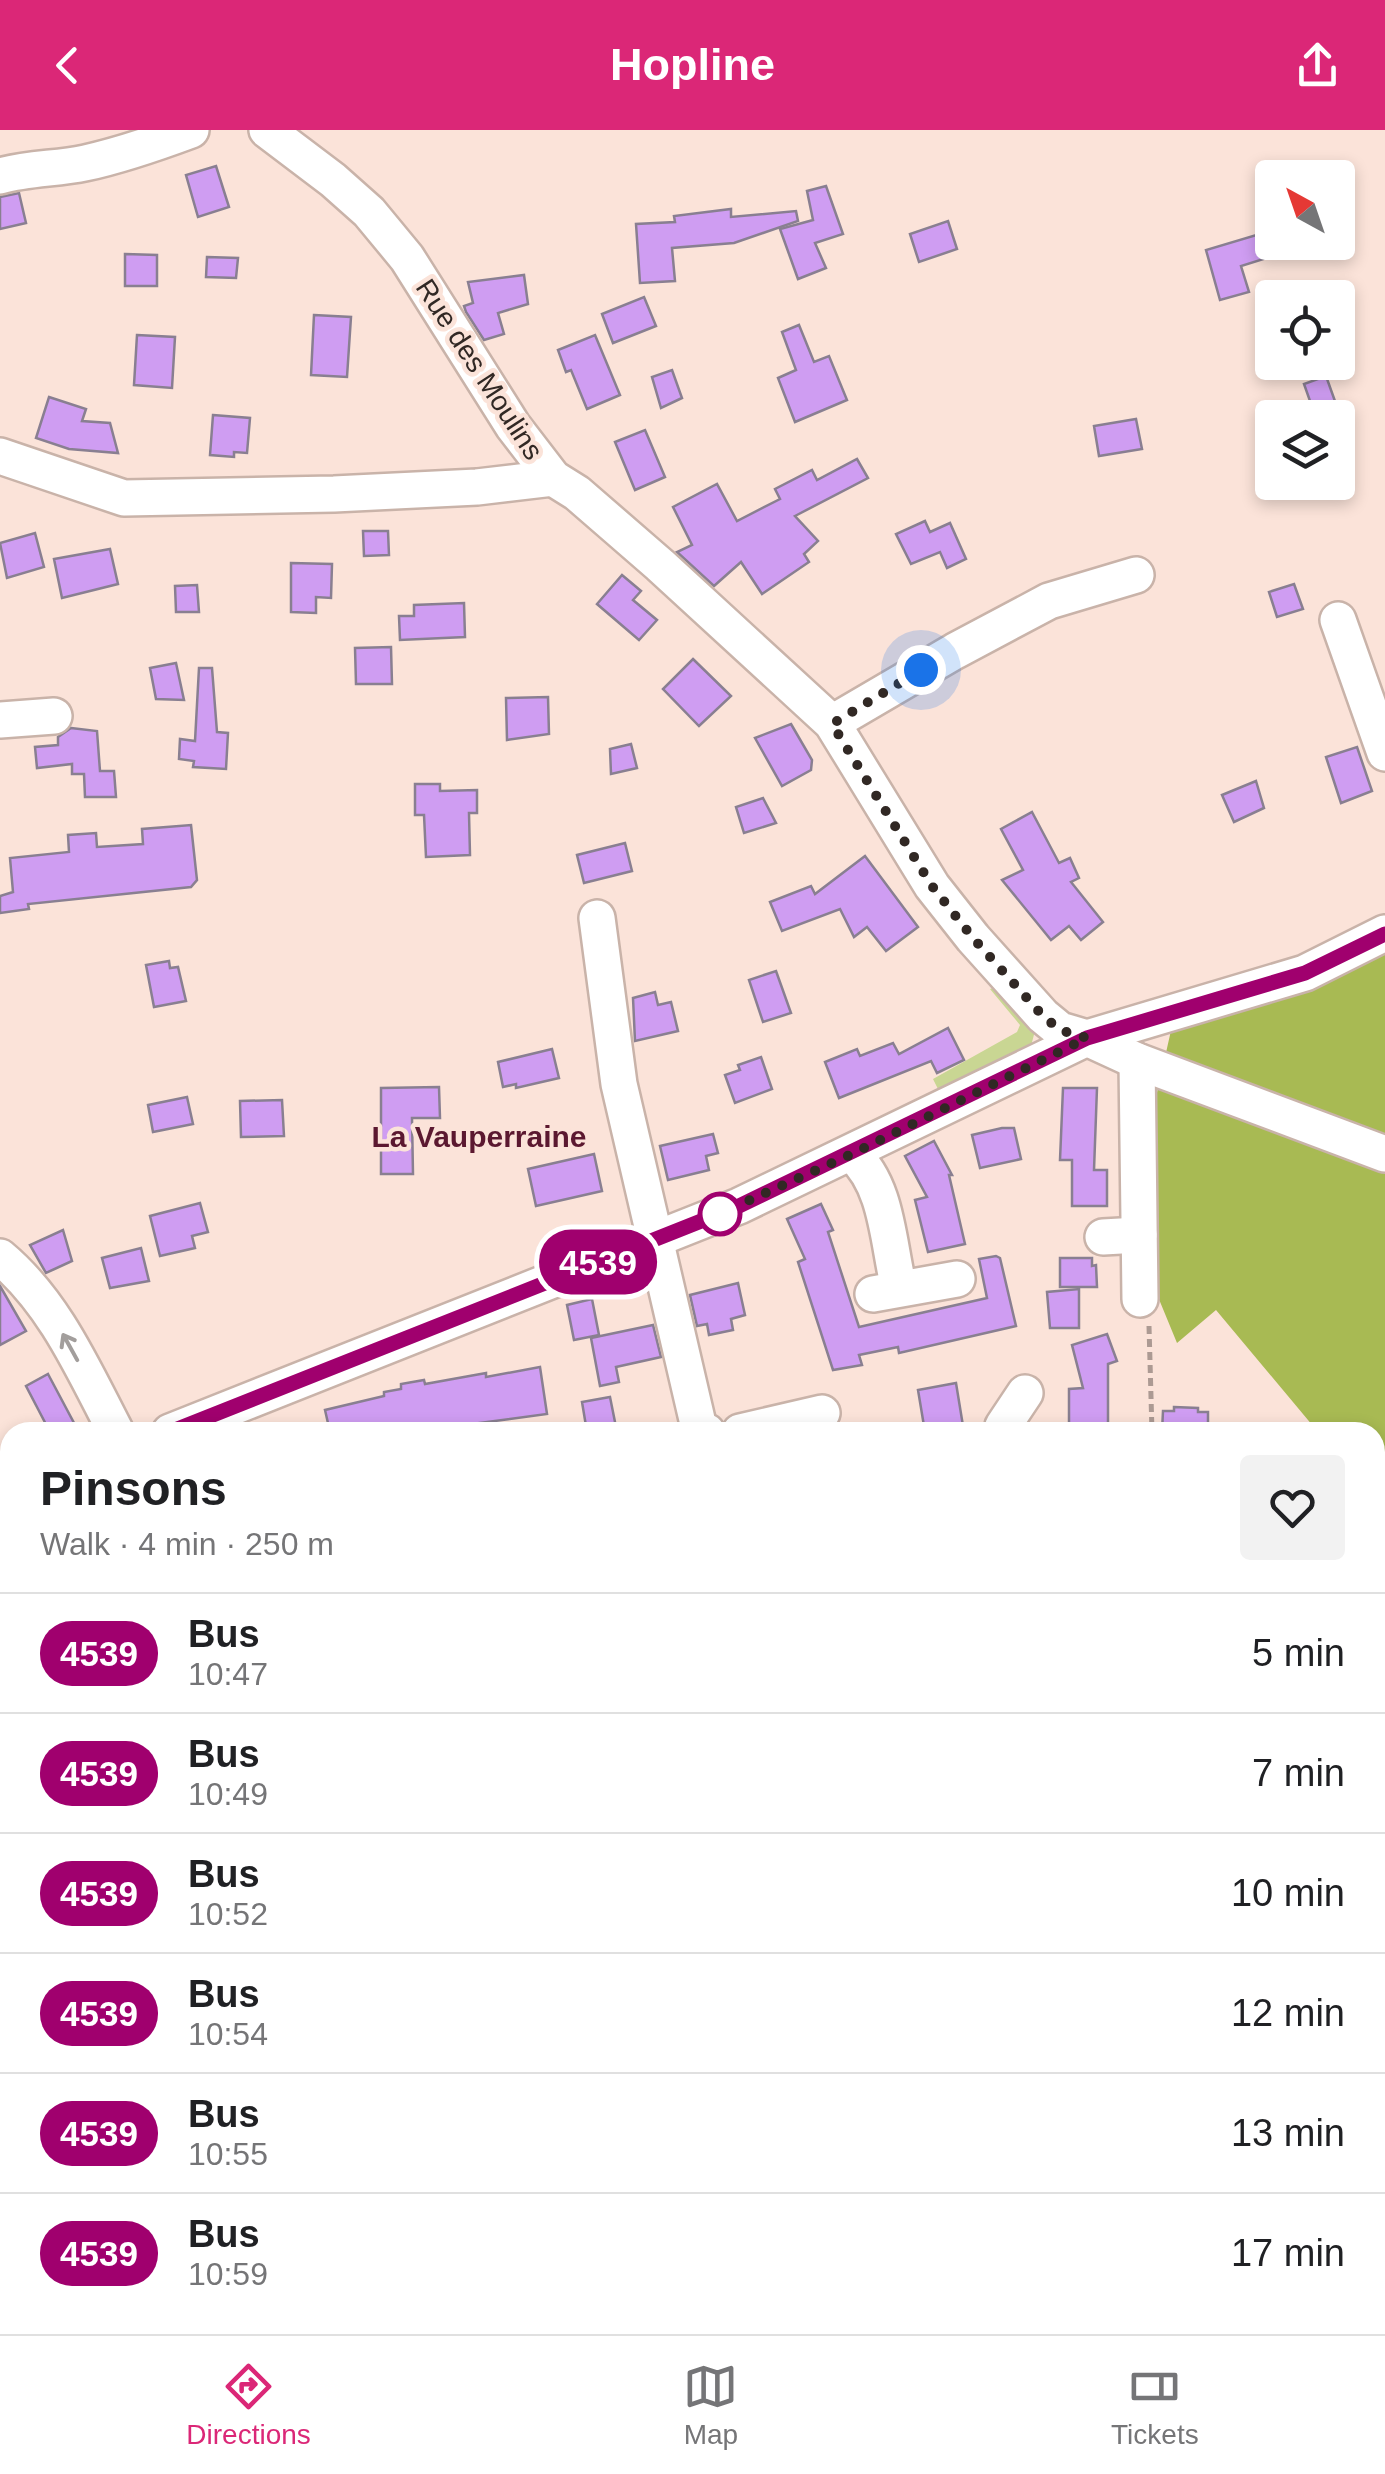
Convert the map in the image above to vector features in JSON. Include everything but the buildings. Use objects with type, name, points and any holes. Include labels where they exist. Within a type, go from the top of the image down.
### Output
[{"type":"street","points":[[0,176],[20,170],[83,164],[145,148],[190,130]]},
{"type":"street","name":"Rue des Moulins","points":[[267,130],[369,212],[407,258],[513,426],[553,478],[660,565],[832,724],[932,886],[1043,1016],[1060,1030],[1385,1154]]},
{"type":"street","points":[[0,456],[124,498],[334,494],[478,487],[553,478]]},
{"type":"street","points":[[832,724],[1048,601],[1136,575]]},
{"type":"street","points":[[1338,620],[1385,753]]},
{"type":"street","points":[[0,720],[54,716]]},
{"type":"street","points":[[597,918],[619,1084],[698,1422]]},
{"type":"street","points":[[195,1422],[739,1206],[1087,1038],[1305,973],[1385,934]]},
{"type":"street","points":[[1137,1061],[1140,1299]]},
{"type":"street","points":[[852,1154],[862,1162],[884,1213],[886,1291],[956,1279]]},
{"type":"street","points":[[1104,1237],[1139,1235]]},
{"type":"street","points":[[0,1258],[15,1270],[66,1337],[111,1422]]},
{"type":"street","points":[[1006,1422],[1025,1393]]},
{"type":"street","points":[[783,1422],[822,1413]]},
{"type":"path","points":[[1140,1299],[1149,1311],[1152,1422]]},
{"type":"green space","points":[[1385,952],[1385,1422],[1310,1422],[1216,1310],[1177,1343],[1156,1292],[1156,1097],[1172,1026]]},
{"type":"green space","points":[[999,986],[1036,1027],[1031,1046],[940,1093],[933,1079],[1017,1032],[1020,1025],[990,989]]},
{"type":"bus line","name":"4539","points":[[195,1422],[739,1206],[1087,1038],[1305,973],[1385,934]]},
{"type":"district","name":"La Vauperraine","points":[[479,1137]]},
{"type":"route","points":[[720,1214],[710,1218],[852,1154],[1087,1038],[1060,1030],[1043,1016],[973,938],[932,886],[832,724],[921,670]]}]
